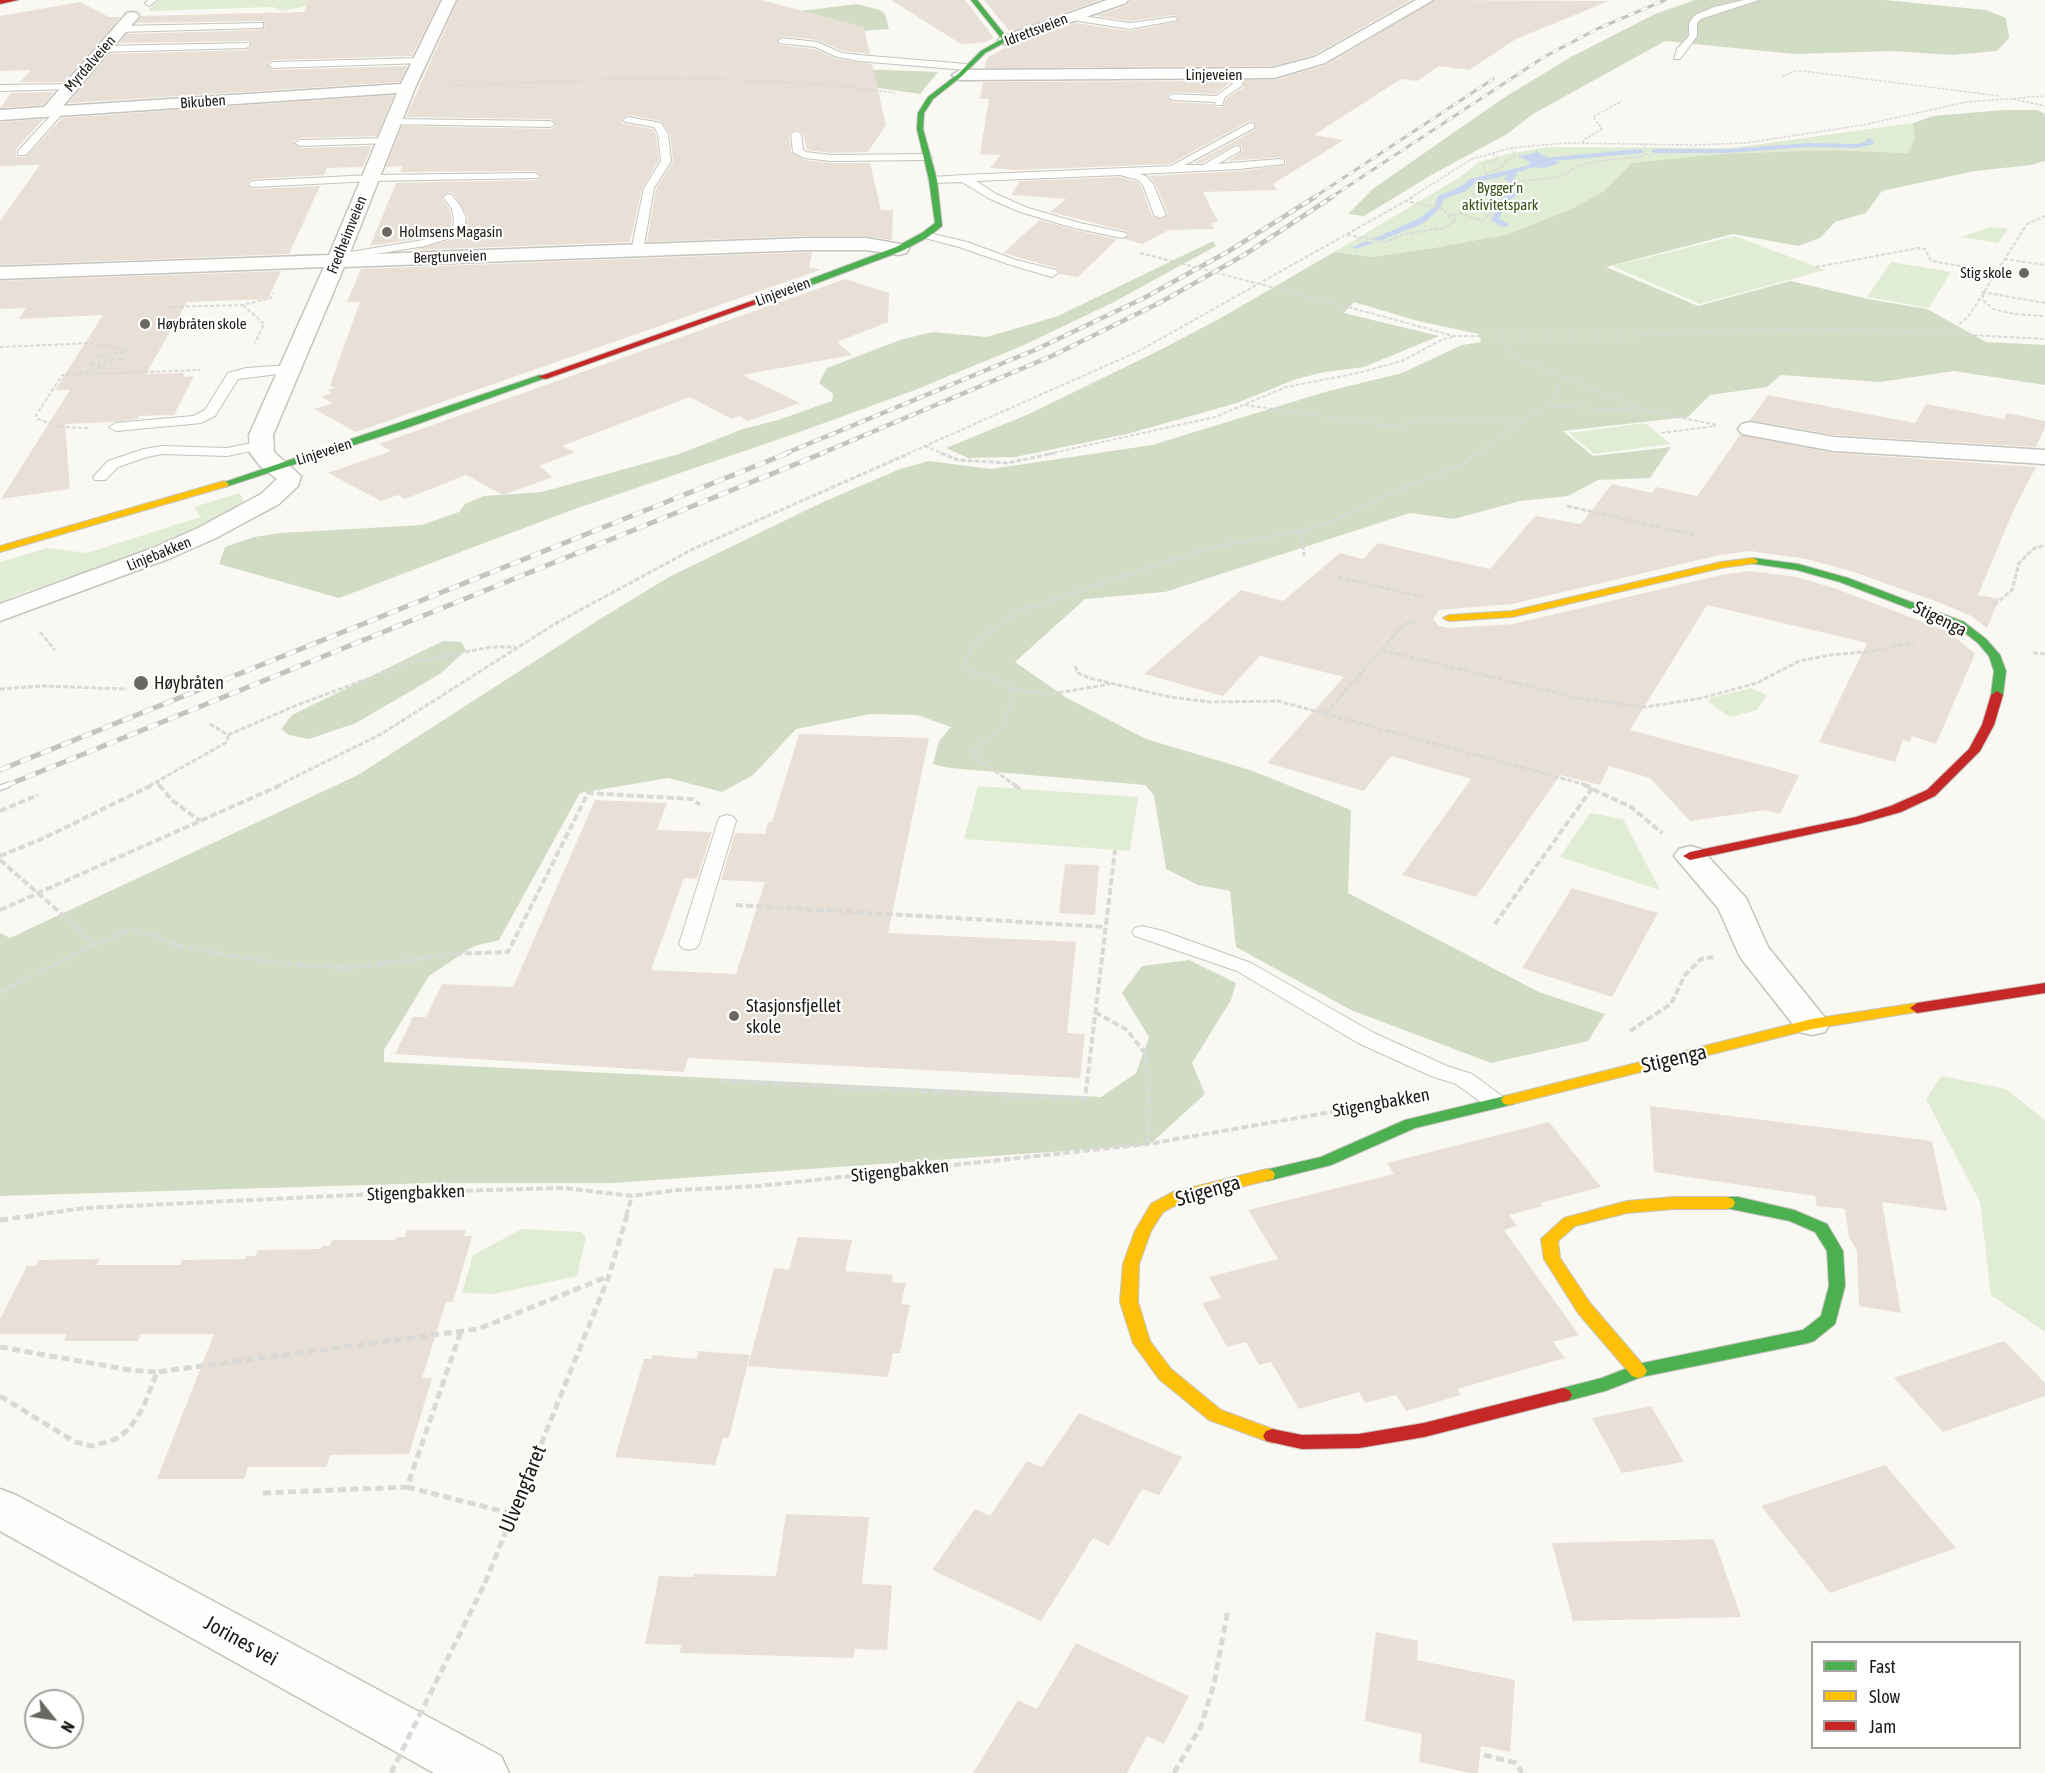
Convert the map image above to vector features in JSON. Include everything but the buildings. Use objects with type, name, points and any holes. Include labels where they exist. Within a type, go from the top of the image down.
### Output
[{"type":"street","points":[[0,3],[15,0]]},
{"type":"street","name":"Fredheimveien","points":[[261,445],[261,435],[338,259],[407,88],[449,0]]},
{"type":"street","points":[[974,0],[1006,40]]},
{"type":"street","name":"Idrettsveien","points":[[963,71],[983,52],[1006,40],[1121,0]]},
{"type":"street","name":"Linjeveien","points":[[963,71],[1233,75],[1274,73],[1320,60],[1426,0]]},
{"type":"street","name":"Myrdalveien","points":[[53,113],[71,86],[132,16]]},
{"type":"street","points":[[925,235],[939,224],[933,180],[920,129],[921,113],[930,98],[963,71]]},
{"type":"street","name":"Bikuben","points":[[0,115],[407,88]]},
{"type":"street","name":"Linjeveien","points":[[0,549],[277,468],[406,425],[608,352],[792,290],[899,249],[925,235]]},
{"type":"street","name":"Bergtunveien","points":[[0,273],[338,259],[838,244],[866,244],[899,249]]},
{"type":"street","points":[[1750,429],[1834,444],[2045,458]]},
{"type":"street","points":[[261,445],[268,461],[277,468]]},
{"type":"street","name":"Linjebakken","points":[[0,613],[162,553],[245,514],[270,499],[289,481],[289,476],[277,468]]},
{"type":"street","name":"Stigenga","points":[[1449,618],[1512,614],[1721,565],[1750,561],[1798,567],[1844,580],[1960,624],[1982,641],[1994,655],[2000,671],[2000,686],[1988,725],[1974,751],[1931,793],[1896,809],[1858,820],[1690,856]]},
{"type":"street","points":[[1690,856],[1734,905],[1752,950],[1812,1023]]},
{"type":"street","name":"Stigenga","points":[[1638,1371],[1584,1308],[1552,1259],[1549,1239],[1570,1222],[1627,1207],[1674,1203],[1738,1203],[1794,1216],[1821,1228],[1835,1251],[1837,1286],[1829,1319],[1808,1336],[1638,1371],[1605,1384],[1424,1430],[1359,1442],[1302,1442],[1260,1433],[1215,1415],[1165,1374],[1142,1343],[1129,1302],[1131,1264],[1143,1231],[1157,1208],[1179,1196],[1325,1161],[1411,1124],[1494,1101],[1812,1023],[2045,988]]},
{"type":"street","name":"Jorines vei","points":[[0,1508],[483,1773]]},
{"type":"lane","points":[[1677,57],[1681,48],[1693,36],[1693,23],[1698,17],[1717,9],[1755,0]]},
{"type":"lane","points":[[1069,17],[1130,26],[1174,20]]},
{"type":"lane","points":[[120,29],[260,25]]},
{"type":"lane","points":[[782,41],[812,44],[840,55],[963,71]]},
{"type":"lane","points":[[104,49],[246,45]]},
{"type":"lane","points":[[273,65],[420,61]]},
{"type":"lane","points":[[1173,97],[1220,101],[1238,85],[1233,75]]},
{"type":"lane","points":[[0,88],[71,86]]},
{"type":"lane","points":[[22,153],[53,113]]},
{"type":"lane","points":[[628,120],[657,125],[663,134],[666,161],[649,188],[638,251]]},
{"type":"lane","points":[[393,122],[550,124]]},
{"type":"lane","points":[[1172,168],[1250,126]]},
{"type":"lane","points":[[796,134],[798,152],[804,155],[839,158],[927,157]]},
{"type":"lane","points":[[300,143],[386,141]]},
{"type":"lane","points":[[1204,167],[1236,149]]},
{"type":"lane","points":[[933,180],[1280,162]]},
{"type":"lane","points":[[1117,170],[1134,175],[1148,184],[1160,215]]},
{"type":"lane","points":[[253,184],[371,178],[535,176]]},
{"type":"lane","points":[[963,178],[992,196],[1024,210],[1122,236]]},
{"type":"lane","points":[[338,259],[425,243],[452,234],[458,229],[460,218],[457,209],[448,197]]},
{"type":"lane","points":[[925,235],[963,244],[1011,262],[1052,273]]},
{"type":"lane","points":[[116,427],[186,422],[205,416],[212,410],[229,378],[246,372],[290,369]]},
{"type":"lane","points":[[100,477],[113,464],[144,453],[162,450],[227,452],[261,445]]},
{"type":"lane","points":[[689,944],[727,821]]},
{"type":"lane","points":[[1142,933],[1155,935],[1244,967],[1366,1038],[1439,1071],[1464,1079],[1494,1101]]},
{"type":"path","points":[[1782,77],[1794,71],[1803,71],[2006,97],[2045,106]]},
{"type":"path","points":[[407,88],[643,78],[720,79],[831,85],[930,98]]},
{"type":"path","points":[[0,910],[300,776],[383,733],[517,647],[693,549],[1137,352],[1406,201],[1457,166],[1489,153],[1535,145],[1583,143],[1719,145],[1769,140],[1863,126],[1947,106],[2006,97],[2045,96]]},
{"type":"path","points":[[1583,143],[1583,140],[1602,129],[1593,117],[1622,101]]},
{"type":"path","points":[[1462,214],[1460,210],[1462,204],[1472,195],[1499,184],[1563,176],[1577,166],[1591,162],[1644,156],[1647,152],[1644,144]]},
{"type":"path","points":[[1486,174],[1504,166],[1503,163],[1515,155],[1511,148]]},
{"type":"path","points":[[1489,153],[1497,156],[1498,159],[1484,164],[1486,174],[1499,184]]},
{"type":"path","points":[[1447,215],[1462,214],[1482,221],[1499,205],[1510,183]]},
{"type":"path","points":[[1346,235],[1373,240],[1394,240],[1404,234],[1444,228],[1456,221],[1447,215],[1444,209],[1406,201]]},
{"type":"path","points":[[1949,333],[1968,317],[2027,224],[2045,216]]},
{"type":"path","points":[[1816,267],[1919,248],[1925,249],[1931,261],[1996,272]]},
{"type":"path","points":[[1152,256],[1454,336],[1499,338],[1632,336],[1758,329],[1949,333],[2045,339]]},
{"type":"path","points":[[2004,259],[2045,265]]},
{"type":"path","points":[[1982,292],[2045,303]]},
{"type":"path","points":[[1982,292],[1984,301],[1993,309],[2014,314],[2045,316]]},
{"type":"path","points":[[243,305],[264,324],[262,333],[248,354],[244,367],[246,372]]},
{"type":"path","points":[[924,446],[958,460],[1006,462],[1166,429],[1215,417],[1286,387],[1358,373],[1401,361],[1443,339],[1454,336]]},
{"type":"path","points":[[1499,338],[1514,357],[1648,411]]},
{"type":"path","points":[[0,347],[92,343],[110,345],[129,351],[97,356],[124,359],[88,364],[105,366],[77,375]]},
{"type":"path","points":[[116,427],[68,428],[38,419],[36,416],[62,375],[206,370]]},
{"type":"path","points":[[1020,789],[971,754],[1005,723],[1012,696],[1009,685],[963,668],[974,644],[1016,612],[1208,549],[1301,531],[1335,520],[1401,489],[1461,465],[1545,405],[1559,391],[1561,376]]},
{"type":"path","points":[[1244,405],[1391,426],[1432,420],[1519,422]]},
{"type":"path","points":[[1545,405],[1648,411],[1720,425],[1661,433]]},
{"type":"path","points":[[1567,506],[1710,538],[1737,550],[1750,561]]},
{"type":"path","points":[[1301,531],[1304,556]]},
{"type":"path","points":[[1382,650],[1577,698],[1646,707],[1702,698],[1757,682],[1799,661],[1906,646],[1960,624],[2000,601],[2012,590],[2019,563],[2033,549],[2045,545]]},
{"type":"path","points":[[1338,577],[1422,597],[1449,618]]},
{"type":"path","points":[[1326,713],[1404,624],[1449,618]]},
{"type":"path","points":[[40,633],[55,650]]},
{"type":"path","points":[[228,735],[297,705],[413,662],[491,647],[517,647]]},
{"type":"path","points":[[1075,666],[1078,674],[1170,697],[1210,702],[1278,701],[1593,787],[1631,807],[1690,856]]},
{"type":"path","points":[[1010,689],[1051,694],[1112,684]]},
{"type":"path","points":[[0,689],[44,686],[127,689]]},
{"type":"path","points":[[210,724],[228,735]]},
{"type":"path","points":[[93,945],[80,930],[0,858],[157,782],[227,741],[228,735]]},
{"type":"path","points":[[157,782],[171,800],[200,821]]},
{"type":"path","points":[[1495,924],[1593,787]]},
{"type":"path","points":[[0,992],[93,945],[130,930],[151,935],[175,945],[299,965],[351,968],[452,954],[508,952],[588,793],[692,799],[727,821]]},
{"type":"path","points":[[0,811],[38,795]]},
{"type":"path","points":[[721,1081],[1085,1099],[1115,850]]},
{"type":"path","points":[[703,903],[1105,927],[1142,933]]},
{"type":"path","points":[[1627,1033],[1671,1004],[1685,975],[1701,959],[1752,950]]},
{"type":"path","points":[[1095,1012],[1127,1030],[1146,1054],[1149,1099],[1148,1144]]},
{"type":"path","name":"Stigengbakken","points":[[0,1220],[85,1208],[417,1192],[564,1188],[632,1196],[678,1190],[759,1186],[1148,1144],[1353,1108]]},
{"type":"path","name":"Ulvengfaret","points":[[391,1773],[485,1583],[609,1276],[632,1196]]},
{"type":"path","points":[[0,1347],[130,1370],[157,1372],[478,1329],[609,1276]]},
{"type":"path","points":[[407,1487],[461,1331]]},
{"type":"path","points":[[0,1396],[75,1442],[92,1446],[116,1439],[129,1429],[143,1408],[157,1372]]},
{"type":"path","points":[[263,1493],[407,1487],[513,1514]]},
{"type":"path","points":[[1174,1773],[1201,1725],[1214,1684],[1228,1609]]},
{"type":"path","points":[[1484,1755],[1516,1763],[1522,1773]]},
{"type":"green space","points":[[156,0],[322,0],[318,4],[281,11],[273,7],[148,11]]},
{"type":"green space","points":[[1695,0],[1885,0],[1986,10],[2006,18],[2009,38],[1997,51],[1952,55],[1893,51],[1795,54],[1665,41],[1533,114],[1507,134],[1433,174],[1364,216],[1348,214],[1374,188],[1505,97],[1571,57],[1655,14]]},
{"type":"green space","points":[[857,4],[880,10],[885,14],[889,29],[795,36],[697,29],[858,69],[938,72],[920,94],[839,82],[598,36]]},
{"type":"green space","points":[[2002,110],[2037,110],[2045,114],[2045,161],[2031,165],[1975,171],[1882,191],[1866,213],[1835,222],[1820,238],[1798,246],[1733,234],[1606,267],[1698,306],[1790,281],[1868,299],[1927,309],[1986,342],[2045,345],[2045,385],[1954,371],[1880,382],[1781,375],[1767,387],[1710,395],[1688,417],[1563,431],[1593,456],[1671,447],[1650,478],[1598,480],[1568,496],[1520,501],[1454,519],[1410,513],[1165,592],[1085,599],[1015,662],[1067,698],[1146,739],[1250,770],[1351,810],[1348,893],[1539,992],[1605,1014],[1588,1041],[1491,1063],[1351,1010],[1236,947],[1230,891],[1198,885],[1166,869],[1154,795],[1145,785],[950,768],[933,764],[939,741],[951,727],[917,715],[870,714],[796,729],[753,775],[722,792],[668,778],[580,793],[499,940],[474,946],[429,976],[384,1050],[384,1062],[1101,1097],[1136,1073],[1149,1037],[1122,993],[1142,966],[1189,960],[1236,983],[1231,1000],[1192,1063],[1205,1094],[1149,1145],[613,1183],[433,1183],[0,1196],[0,933],[10,938],[358,775],[669,577],[823,502],[900,469],[929,461],[991,469],[1152,445],[1325,392],[1402,373],[1462,345],[1481,342],[1479,334],[1418,321],[1354,302],[1344,313],[1439,336],[1364,367],[1325,372],[1296,379],[1237,403],[1127,434],[1015,457],[968,458],[946,448],[1029,414],[1160,350],[1219,319],[1334,252],[1372,257],[1509,234],[1571,209],[1604,191],[1632,163],[1722,154],[1832,150],[1908,153],[1915,138],[1913,123],[1933,116]]},
{"type":"green space","name":"Bygger'n aktivitetspark","points":[[1913,123],[1915,138],[1908,153],[1832,150],[1632,163],[1604,191],[1571,209],[1509,234],[1372,257],[1334,252],[1457,179],[1479,162],[1508,154],[1548,147],[1732,148]]},
{"type":"green space","points":[[1990,227],[2008,229],[1998,243],[1961,237]]},
{"type":"green space","points":[[1735,236],[1825,270],[1700,304],[1612,266]]},
{"type":"green space","points":[[1213,241],[1216,246],[1112,303],[1024,345],[915,390],[572,510],[339,598],[219,564],[225,547],[254,537],[280,533],[422,525],[459,512],[465,504],[484,496],[542,492],[679,454],[743,429],[778,420],[832,401],[833,394],[819,383],[827,368],[903,339],[933,332],[987,337],[1058,316]]},
{"type":"green space","points":[[1891,262],[1951,272],[1929,308],[1867,297]]},
{"type":"green space","points":[[1645,423],[1671,444],[1594,454],[1569,433]]},
{"type":"green space","points":[[239,493],[244,501],[225,514],[184,534],[109,564],[17,595],[0,604],[0,562],[48,548],[87,553],[200,517],[194,507]]},
{"type":"green space","points":[[443,641],[461,642],[466,650],[440,674],[356,723],[309,739],[289,735],[281,729],[292,715]]},
{"type":"green space","points":[[1751,688],[1767,695],[1757,710],[1730,717],[1708,702],[1711,698]]},
{"type":"green space","points":[[978,786],[1138,797],[1130,851],[964,839]]},
{"type":"green space","points":[[1590,813],[1623,819],[1660,890],[1560,857]]},
{"type":"green space","points":[[1941,1076],[2006,1089],[2045,1120],[2045,1332],[1991,1295],[1980,1202],[1926,1099]]},
{"type":"green space","points":[[522,1229],[581,1232],[586,1237],[577,1276],[494,1294],[462,1293],[473,1255]]},
{"type":"water","points":[[1536,150],[1560,163],[1545,168],[1533,167],[1528,161],[1518,156],[1535,153]]},
{"type":"waterway","points":[[1654,151],[1728,151],[1809,145],[1857,146],[1872,143],[1869,140]]},
{"type":"waterway","points":[[1509,173],[1553,159],[1640,151]]},
{"type":"waterway","points":[[1492,177],[1509,173]]},
{"type":"waterway","points":[[1505,225],[1495,220],[1500,210],[1507,205],[1508,198],[1514,194],[1509,189],[1514,183],[1508,179],[1513,175],[1509,173]]},
{"type":"waterway","points":[[1437,206],[1441,198],[1463,189],[1473,181],[1487,178]]},
{"type":"waterway","points":[[1377,239],[1421,221],[1434,209]]},
{"type":"waterway","points":[[1356,247],[1369,243]]},
{"type":"railway","points":[[1330,198],[1544,57],[1597,29],[1665,0]]},
{"type":"railway","points":[[1313,198],[1493,79]]},
{"type":"railway","points":[[784,454],[1037,349],[1144,298],[1229,251],[1315,197]]},
{"type":"railway","points":[[820,454],[1054,355],[1161,302],[1244,255],[1332,197]]},
{"type":"railway","points":[[0,770],[788,453]]},
{"type":"railway","points":[[5,786],[823,453]]},
{"type":"railway","points":[[0,788],[8,785]]},
{"type":"traffic: fast","points":[[766,299],[899,249],[925,235],[939,224],[933,180],[920,129],[921,113],[930,98],[960,75],[983,52],[1006,40],[974,0]]},
{"type":"traffic: fast","points":[[224,484],[406,425],[543,377]]},
{"type":"traffic: fast","points":[[1753,561],[1798,567],[1844,580],[1960,624],[1982,641],[1994,655],[2000,671],[1997,695]]},
{"type":"traffic: fast","points":[[1267,1175],[1325,1161],[1411,1124],[1509,1100]]},
{"type":"traffic: fast","points":[[1563,1395],[1605,1384],[1638,1371],[1808,1336],[1829,1319],[1837,1286],[1835,1251],[1821,1228],[1794,1216],[1738,1203],[1727,1203]]},
{"type":"traffic: slow","points":[[0,549],[224,484]]},
{"type":"traffic: slow","points":[[1449,618],[1512,614],[1721,565],[1753,561]]},
{"type":"traffic: slow","points":[[1509,1100],[1812,1024],[1917,1008]]},
{"type":"traffic: slow","points":[[1267,1175],[1179,1196],[1157,1208],[1143,1231],[1131,1264],[1129,1302],[1142,1343],[1165,1374],[1215,1415],[1272,1436]]},
{"type":"traffic: slow","points":[[1638,1371],[1584,1308],[1552,1259],[1549,1239],[1570,1222],[1627,1207],[1674,1203],[1727,1203]]},
{"type":"traffic: jam","points":[[0,2],[15,0]]},
{"type":"traffic: jam","points":[[543,377],[766,299]]},
{"type":"traffic: jam","points":[[1690,856],[1858,820],[1896,809],[1931,793],[1974,751],[1988,725],[1997,695]]},
{"type":"traffic: jam","points":[[1917,1008],[2045,988]]},
{"type":"traffic: jam","points":[[1272,1436],[1302,1442],[1359,1441],[1424,1430],[1563,1395]]},
{"type":"place","name":"Holmsens Magasin","points":[[387,232]]},
{"type":"place","name":"Stig skole","points":[[2024,273]]},
{"type":"place","name":"Høybråten skole","points":[[145,324]]},
{"type":"place","name":"Høybråten","points":[[141,683]]},
{"type":"place","name":"Stasjonsfjellet skole","points":[[734,1016]]}]
